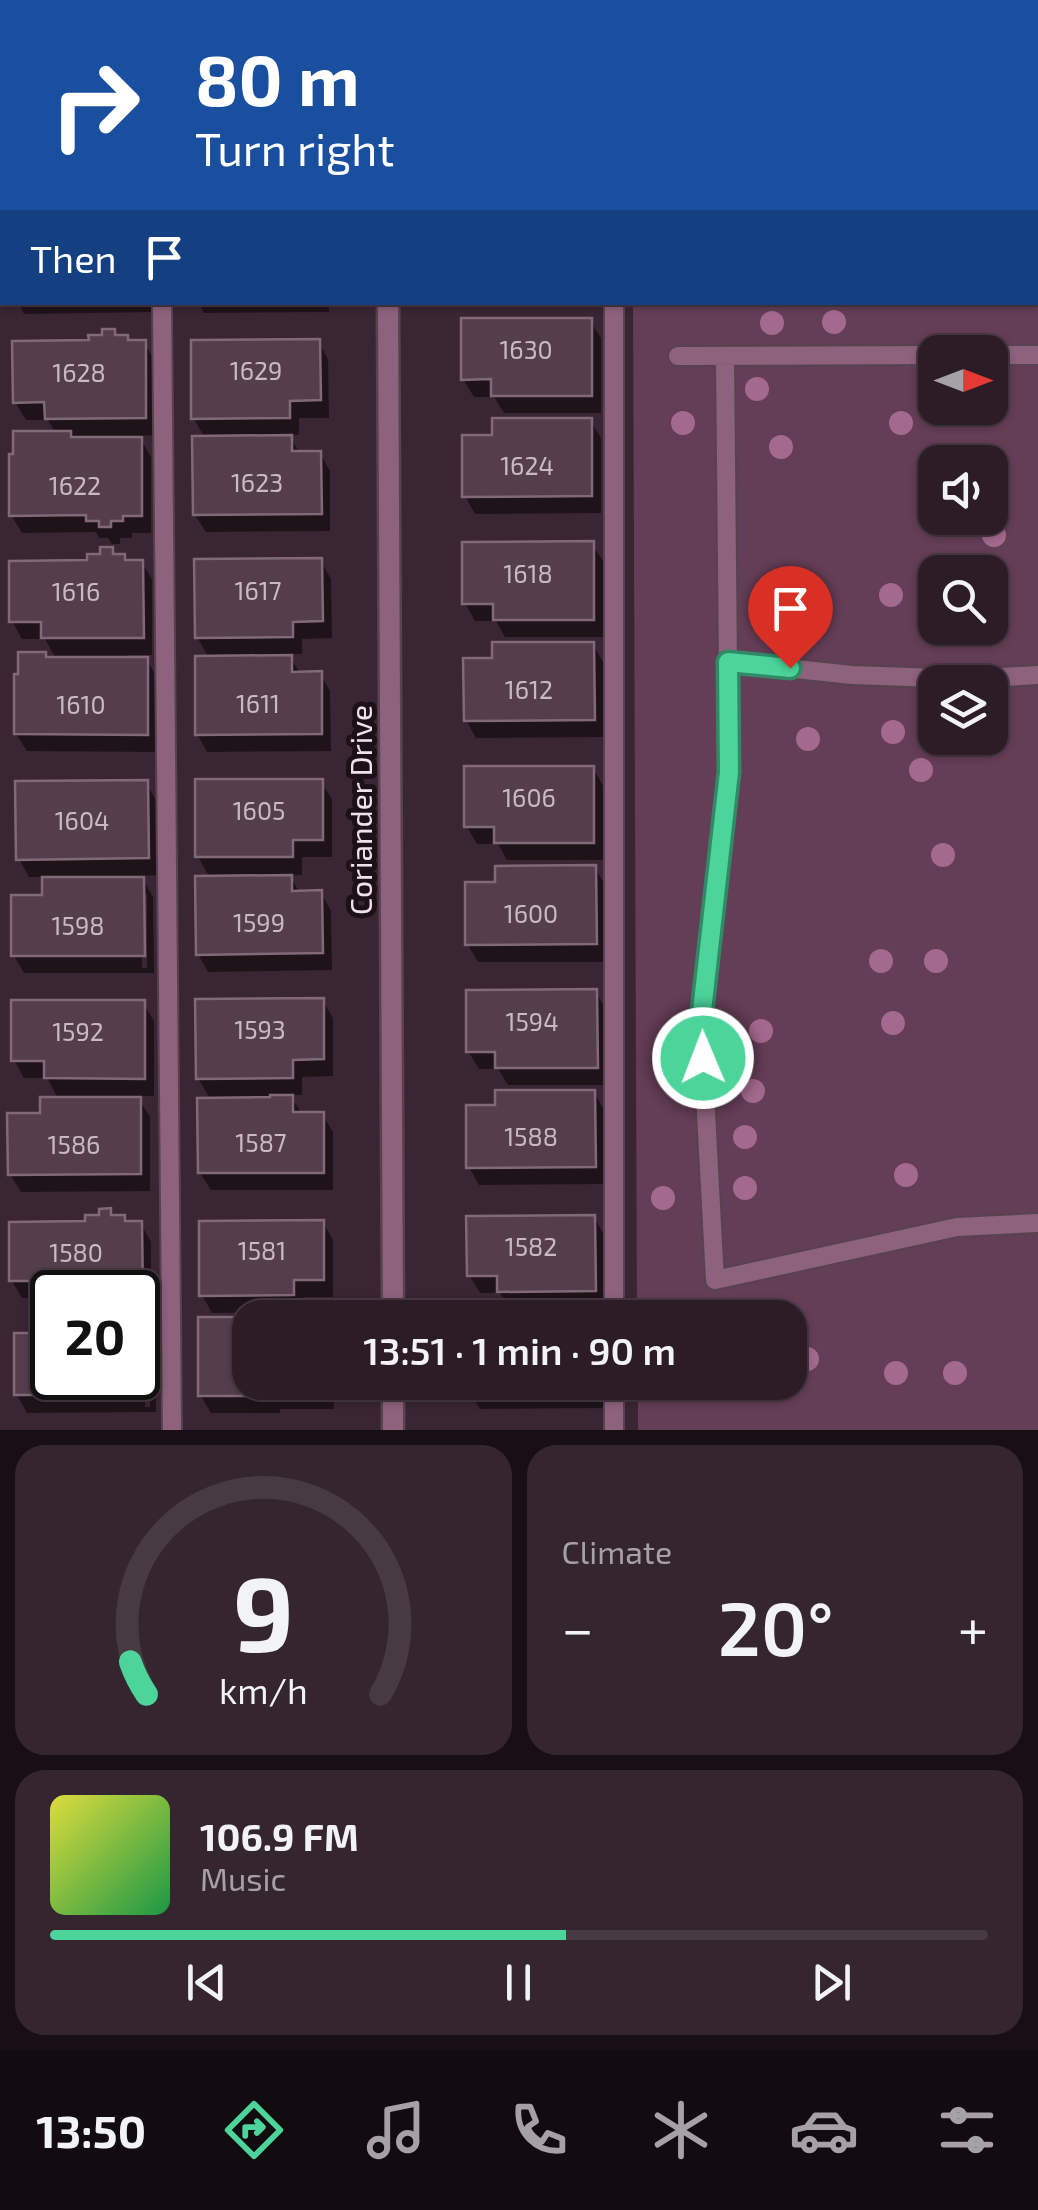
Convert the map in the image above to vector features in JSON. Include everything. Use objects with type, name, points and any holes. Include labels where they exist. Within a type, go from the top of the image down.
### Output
[{"type":"street","name":"Coriander Drive","points":[[388,305],[393,1300]]},
{"type":"street","points":[[393,1400],[393,1430]]},
{"type":"lane","points":[[162,305],[172,1430]]},
{"type":"lane","points":[[614,305],[614,1300]]},
{"type":"lane","points":[[678,356],[918,355]]},
{"type":"lane","points":[[1008,355],[1038,355]]},
{"type":"lane","points":[[725,356],[729,772],[701,1020],[715,1280],[957,1227],[1038,1224]]},
{"type":"lane","points":[[728,662],[852,675],[967,679],[1038,675]]},
{"type":"lane","points":[[614,1400],[614,1430]]},
{"type":"shaded area","points":[[633,305],[1038,305],[1038,1430],[638,1430],[638,1400],[807,1400],[807,1300],[637,1300]]},
{"type":"building","points":[[461,318],[592,318],[592,396],[491,396],[491,379],[461,380]]},
{"type":"building","points":[[102,329],[115,329],[115,335],[128,335],[128,340],[146,340],[146,418],[45,419],[44,402],[13,403],[12,341],[89,340],[88,335],[102,335]]},
{"type":"building","points":[[320,339],[321,400],[290,401],[290,418],[191,419],[191,340]]},
{"type":"building","points":[[492,418],[592,418],[592,496],[462,497],[462,435],[492,435]]},
{"type":"building","points":[[13,431],[71,431],[71,437],[142,437],[142,516],[123,516],[123,521],[111,521],[111,527],[99,527],[99,521],[86,521],[86,515],[9,516]]},
{"type":"building","points":[[292,435],[292,451],[321,451],[322,514],[193,515],[192,436]]},
{"type":"building","points":[[594,541],[594,620],[493,620],[493,604],[462,604],[462,542]]},
{"type":"building","points":[[100,547],[113,547],[113,554],[125,554],[125,560],[143,560],[144,638],[41,638],[41,622],[9,622],[9,561],[87,560],[87,554],[100,554]]},
{"type":"building","points":[[322,558],[323,621],[293,622],[293,637],[195,638],[194,559]]},
{"type":"building","points":[[492,642],[594,642],[595,720],[464,721],[463,658],[492,658]]},
{"type":"building","points":[[18,652],[46,652],[46,657],[148,657],[148,735],[14,734]]},
{"type":"building","points":[[292,655],[292,672],[322,671],[322,734],[195,735],[195,656]]},
{"type":"building","points":[[464,766],[594,766],[594,843],[494,843],[494,827],[464,827]]},
{"type":"building","points":[[195,779],[323,779],[323,840],[293,840],[293,857],[195,857]]},
{"type":"building","points":[[148,780],[149,858],[16,860],[15,781]]},
{"type":"building","points":[[596,865],[597,944],[465,945],[465,882],[495,882],[495,866]]},
{"type":"building","points":[[292,875],[292,891],[322,890],[323,953],[196,955],[195,876]]},
{"type":"building","points":[[42,877],[144,877],[145,956],[11,956],[11,895],[42,895]]},
{"type":"building","points":[[597,989],[598,1068],[495,1068],[495,1052],[466,1052],[466,990]]},
{"type":"building","points":[[324,998],[324,1059],[293,1060],[293,1078],[196,1079],[195,999]]},
{"type":"building","points":[[11,1000],[145,1000],[145,1079],[44,1078],[44,1061],[11,1061]]},
{"type":"building","points":[[495,1090],[595,1090],[596,1167],[466,1168],[466,1105],[495,1105]]},
{"type":"building","points":[[293,1095],[293,1112],[324,1112],[324,1173],[198,1173],[197,1098]]},
{"type":"building","points":[[40,1097],[141,1097],[141,1174],[8,1175],[7,1113],[40,1113]]},
{"type":"building","points":[[111,1208],[111,1215],[125,1215],[125,1221],[142,1221],[143,1270],[30,1270],[30,1281],[9,1281],[9,1222],[85,1221],[85,1215],[99,1215],[99,1209]]},
{"type":"building","points":[[595,1215],[596,1291],[497,1292],[497,1276],[467,1276],[466,1216]]},
{"type":"building","points":[[324,1220],[324,1280],[294,1280],[294,1295],[199,1296],[199,1221]]},
{"type":"building","points":[[198,1317],[232,1317],[232,1396],[198,1396]]},
{"type":"building","points":[[14,1333],[30,1333],[30,1395],[14,1395]]},
{"type":"route","points":[[703,1058],[701,1020],[729,772],[728,662],[790,668]]}]
